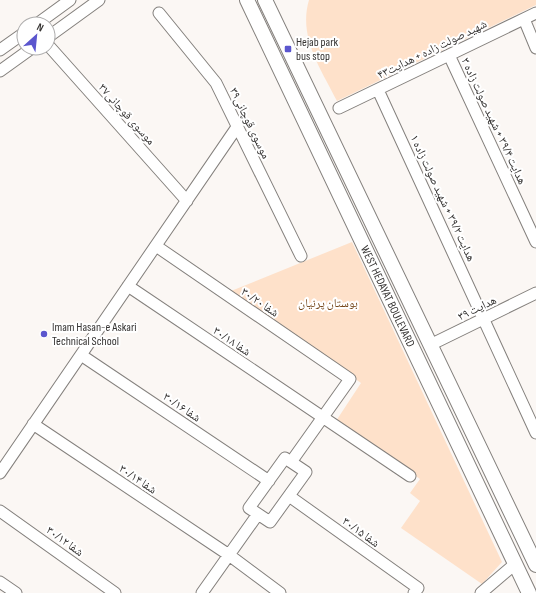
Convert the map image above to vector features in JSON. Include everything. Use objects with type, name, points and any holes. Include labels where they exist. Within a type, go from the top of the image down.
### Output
[{"type":"main road","name":"WEST HEDAYAT BOULEVARD","points":[[247,0],[529,593]]},
{"type":"main road","name":"WEST HEDAYAT BOULEVARD","points":[[265,0],[375,232],[536,564]]},
{"type":"main road","points":[[361,239],[375,232]]},
{"type":"street","points":[[48,16],[70,0]]},
{"type":"street","points":[[56,31],[100,0]]},
{"type":"street","name":"موسوی قوچانی۳۹","points":[[159,13],[216,83],[301,256]]},
{"type":"street","name":"شهید صولت زاده + هدایت۴۳","points":[[339,108],[536,13]]},
{"type":"street","points":[[524,19],[536,48]]},
{"type":"street","points":[[0,50],[16,39]]},
{"type":"street","name":"موسوی قوچانی۳۷","points":[[56,54],[187,201]]},
{"type":"street","points":[[0,71],[21,56]]},
{"type":"street","name":"هدایت ۳۹/۴ + شهید صولت زاده ۳","points":[[449,56],[536,242]]},
{"type":"street","name":"هدایت ۳۹/۲ + شهید صولت زاده ۱","points":[[378,90],[485,318],[536,433]]},
{"type":"street","points":[[0,473],[237,127]]},
{"type":"street","name":"شفا ۳۰/۲۰","points":[[156,246],[350,379],[322,417]]},
{"type":"street","name":"شفا ۳۰/۱۸","points":[[128,286],[410,476]]},
{"type":"street","name":"هدایت ۳۹","points":[[430,346],[536,293]]},
{"type":"street","name":"شفا ۳۰/۱۶","points":[[81,355],[269,481]]},
{"type":"street","points":[[291,462],[322,417]]},
{"type":"street","name":"شفا ۳۰/۱۴","points":[[33,424],[229,555],[280,593]]},
{"type":"street","points":[[285,458],[291,462],[306,472],[270,522],[250,508],[285,458]]},
{"type":"street","name":"شفا ۳۰/۱۵","points":[[289,496],[416,591]]},
{"type":"street","name":"شفا ۳۰/۱۲","points":[[0,511],[115,593]]},
{"type":"street","points":[[202,593],[258,514]]},
{"type":"street","points":[[481,593],[515,564]]},
{"type":"street","points":[[0,582],[16,593]]},
{"type":"green space","points":[[309,0],[536,0],[536,5],[337,101],[318,65],[309,40],[306,27],[306,14]]},
{"type":"green space","name":"بوستان پرنیان","points":[[352,242],[502,562],[482,584],[401,528],[420,501],[410,493],[420,479],[336,421],[361,383],[231,291]]},
{"type":"place","name":"Hejab park bus stop","points":[[288,49]]},
{"type":"place","name":"Imam Hasan-e Askari Technical School","points":[[44,334]]}]
